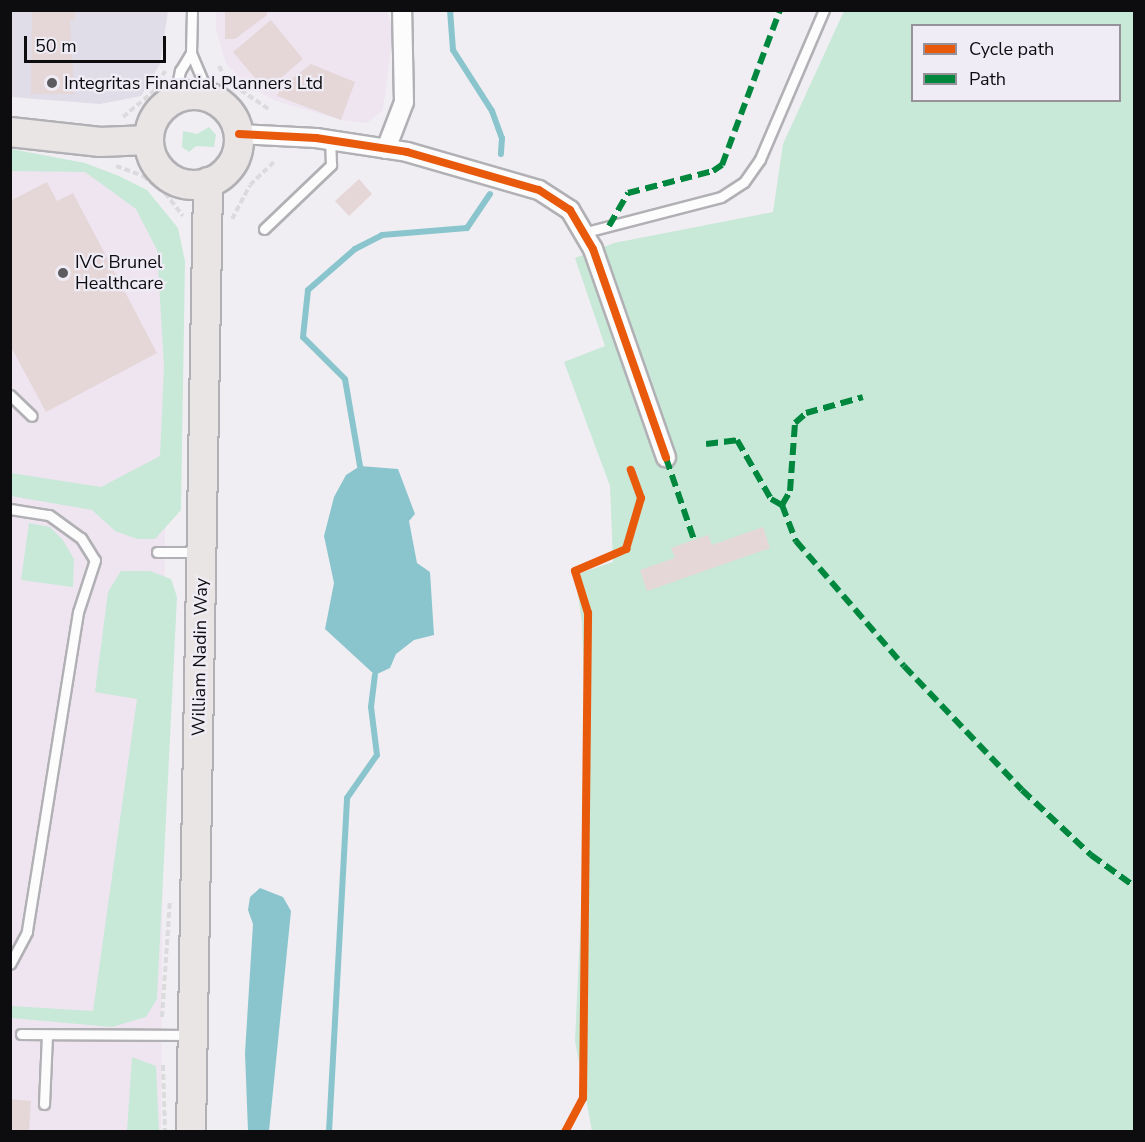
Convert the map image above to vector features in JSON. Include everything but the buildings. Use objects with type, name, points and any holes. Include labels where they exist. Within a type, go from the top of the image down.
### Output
[{"type":"main road","points":[[188,96],[210,98],[225,107],[239,134],[232,164],[208,182],[193,184],[167,177],[152,158],[149,140],[162,110],[174,100],[188,96]]},
{"type":"main road","points":[[10,132],[100,142],[149,140]]},
{"type":"main road","name":"William Nadin Way","points":[[191,1131],[208,182]]},
{"type":"street","points":[[386,149],[404,102],[402,10]]},
{"type":"street","points":[[239,134],[330,140],[386,149],[539,190],[570,210],[586,232],[666,458]]},
{"type":"lane","points":[[192,10],[191,53],[210,98]]},
{"type":"lane","points":[[586,232],[721,197],[744,182],[760,159],[824,10]]},
{"type":"lane","points":[[174,100],[180,71],[191,53]]},
{"type":"lane","points":[[264,229],[331,165],[330,140]]},
{"type":"lane","points":[[10,395],[32,416]]},
{"type":"lane","points":[[10,509],[49,514],[81,538],[95,560],[78,612],[27,932],[10,964]]},
{"type":"lane","points":[[157,552],[202,552]]},
{"type":"lane","points":[[21,1034],[193,1035]]},
{"type":"lane","points":[[44,1104],[47,1035]]},
{"type":"path","points":[[219,66],[226,80],[270,110]]},
{"type":"path","points":[[120,119],[135,111],[154,91],[166,68]]},
{"type":"path","points":[[107,162],[142,176],[165,193],[187,226]]},
{"type":"path","points":[[232,219],[250,185],[273,162]]},
{"type":"path","points":[[163,1065],[165,1131]]},
{"type":"shaded area","points":[[10,11],[168,11],[160,64],[141,96],[100,104],[11,97]]},
{"type":"shaded area","points":[[216,11],[387,11],[393,33],[383,110],[367,123],[341,120],[276,101],[253,89],[226,64],[216,29]]},
{"type":"shaded area","points":[[10,167],[85,172],[142,201],[167,245],[161,1131],[11,1131]]},
{"type":"green space","points":[[844,11],[1134,11],[1134,1131],[592,1131],[575,1041],[587,784],[582,622],[575,575],[613,562],[610,486],[564,362],[605,346],[575,258],[614,243],[773,212],[783,144]]},
{"type":"green space","points":[[209,127],[216,135],[214,147],[196,146],[189,152],[182,147],[183,131],[197,134]]},
{"type":"green space","points":[[11,149],[85,163],[119,176],[147,190],[178,228],[185,261],[181,510],[155,539],[137,539],[115,531],[92,510],[11,496],[11,473],[101,487],[160,456],[164,366],[157,250],[136,209],[85,172],[11,171]]},
{"type":"green space","points":[[29,523],[50,527],[63,540],[74,559],[73,587],[21,580]]},
{"type":"green space","points":[[121,571],[150,571],[171,579],[177,597],[157,999],[146,1017],[112,1027],[11,1018],[11,1006],[93,1011],[137,699],[95,692],[108,592]]},
{"type":"green space","points":[[132,1057],[156,1066],[159,1131],[127,1131]]},
{"type":"water","points":[[360,466],[398,469],[415,514],[409,521],[417,563],[430,572],[434,635],[414,640],[396,654],[390,668],[375,675],[325,629],[334,583],[324,536],[334,497],[346,475]]},
{"type":"water","points":[[260,888],[283,897],[291,911],[269,1131],[248,1131],[245,1053],[253,924],[248,910],[250,897]]},
{"type":"waterway","points":[[450,10],[453,50],[492,111],[502,138],[501,154]]},
{"type":"waterway","points":[[360,466],[345,379],[303,337],[308,290],[355,249],[382,235],[467,228],[490,194]]},
{"type":"waterway","points":[[329,1132],[347,798],[377,755],[371,707],[375,675]]},
{"type":"marked path","points":[[609,226],[628,193],[713,171],[722,165],[780,10]]},
{"type":"marked path","points":[[706,444],[737,440],[771,499],[782,505],[790,491],[795,423],[806,413],[863,397]]},
{"type":"marked path","points":[[666,458],[694,540]]},
{"type":"marked path","points":[[782,505],[796,541],[904,666],[1022,790],[1091,855],[1134,886]]},
{"type":"cycle path","points":[[239,134],[316,138],[407,152],[539,190],[570,210],[593,249],[666,458]]},
{"type":"cycle path","points":[[565,1132],[583,1098],[588,613],[575,571],[626,549],[641,498],[631,470]]},
{"type":"place","name":"Integritas Financial Planners Ltd","points":[[52,83]]},
{"type":"place","name":"IVC Brunel Healthcare","points":[[63,273]]}]
